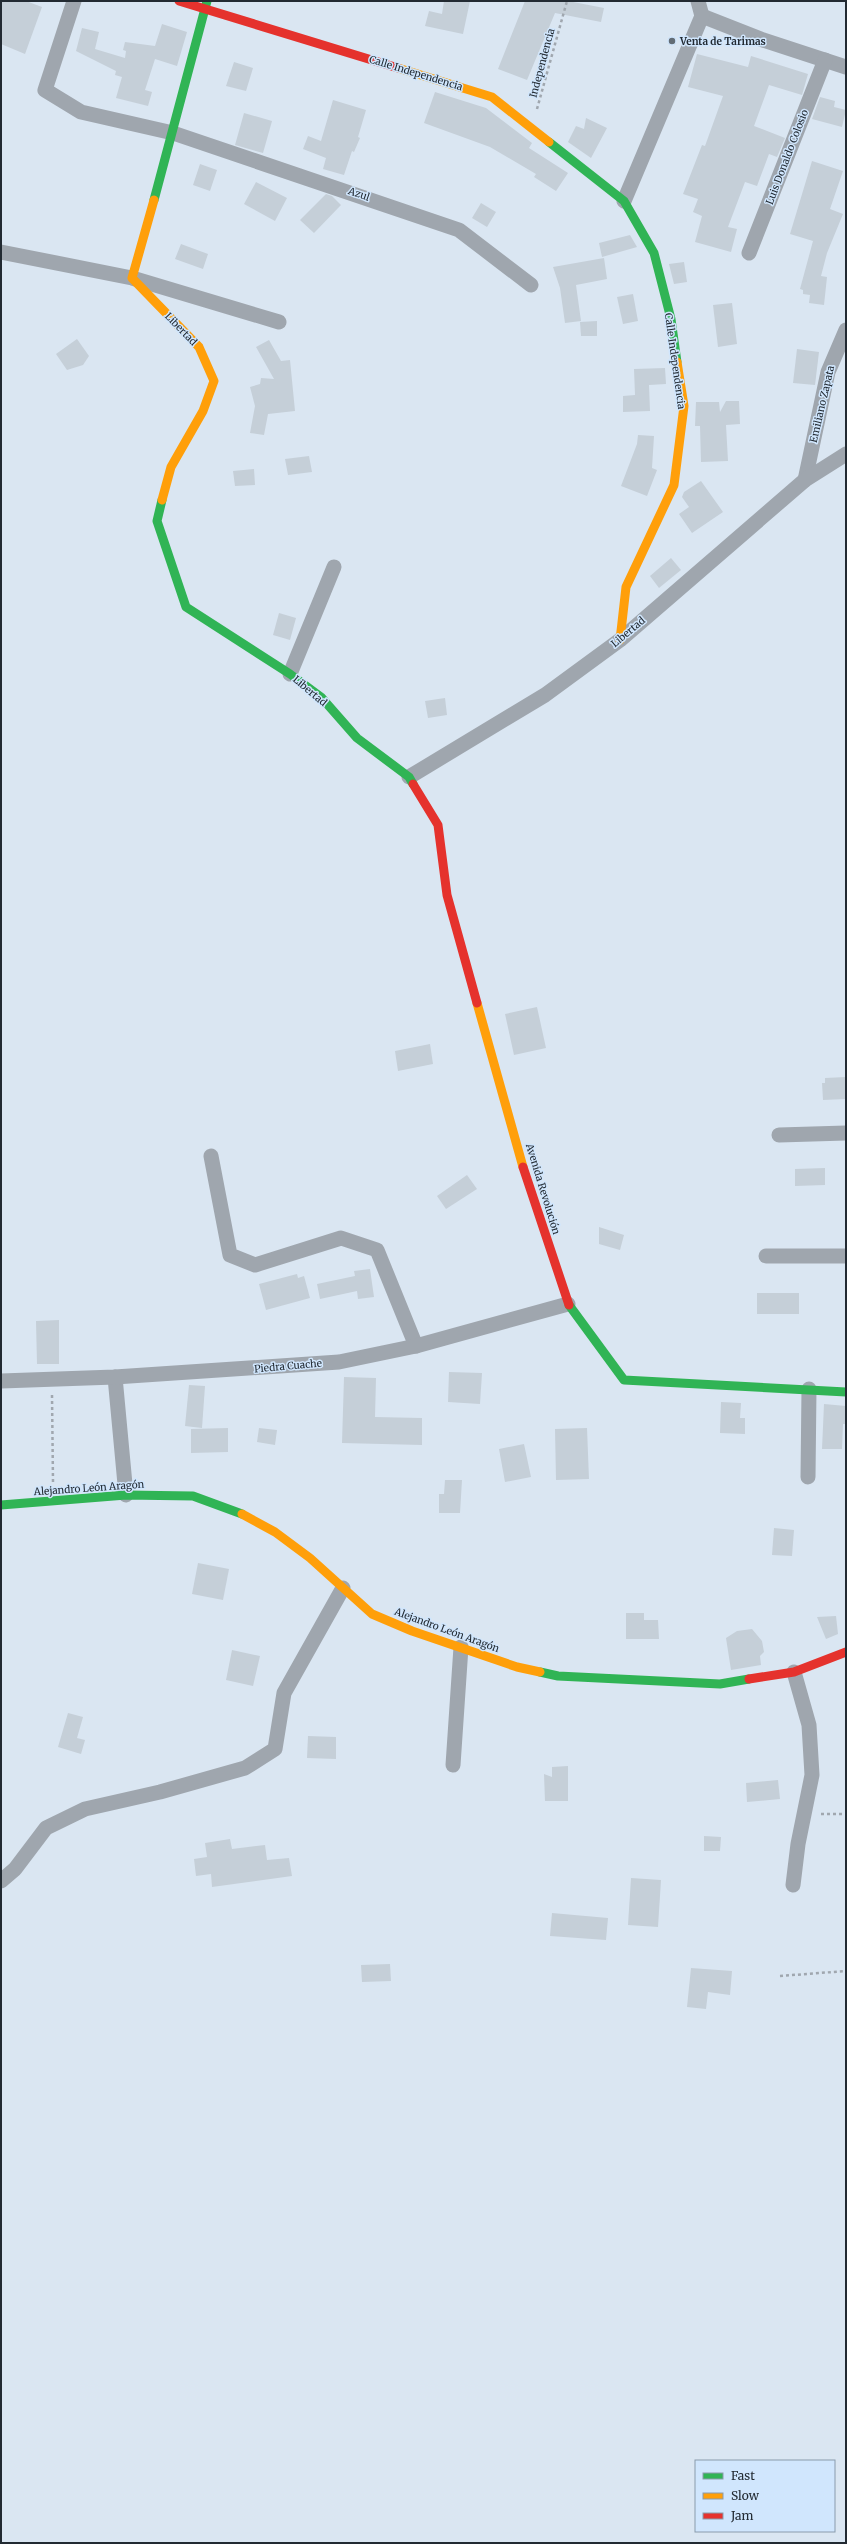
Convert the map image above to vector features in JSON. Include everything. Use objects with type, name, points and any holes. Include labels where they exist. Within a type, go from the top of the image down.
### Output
[{"type":"street","name":"Azul","points":[[74,1],[45,90],[81,112],[173,133],[459,230],[530,285]]},
{"type":"street","name":"Calle Independencia","points":[[179,1],[206,5],[492,97],[624,201],[654,253],[671,319],[684,406],[674,485],[626,587],[620,640]]},
{"type":"street","points":[[624,201],[702,16],[698,1]]},
{"type":"street","points":[[132,278],[173,133],[206,5]]},
{"type":"street","points":[[702,16],[763,40],[846,67]]},
{"type":"street","name":"Luis Donaldo Colosio","points":[[750,253],[825,60]]},
{"type":"street","points":[[1,252],[132,278],[279,322]]},
{"type":"street","name":"Libertad","points":[[132,278],[199,347],[214,381],[203,411],[171,467],[157,521],[186,608],[290,674],[321,697],[357,738],[409,777],[545,695],[620,640],[805,480],[846,454]]},
{"type":"street","name":"Emiliano Zapata","points":[[805,480],[828,372],[846,330]]},
{"type":"street","points":[[290,674],[334,567]]},
{"type":"street","name":"Avenida Revolución","points":[[409,777],[438,825],[447,895],[534,1205],[568,1304],[624,1380],[709,1386],[809,1389],[846,1392]]},
{"type":"street","points":[[779,1135],[846,1133]]},
{"type":"street","points":[[211,1156],[230,1255],[255,1265],[341,1238],[377,1250],[416,1346]]},
{"type":"street","points":[[766,1256],[846,1256]]},
{"type":"street","name":"Piedra Cuache","points":[[1,1381],[116,1377],[339,1362],[416,1346],[568,1304]]},
{"type":"street","points":[[116,1377],[126,1495]]},
{"type":"street","points":[[808,1477],[809,1389]]},
{"type":"street","name":"Alejandro León Aragón","points":[[1,1506],[126,1495],[193,1496],[238,1512],[275,1532],[310,1558],[372,1614],[412,1631],[517,1667],[558,1676],[720,1684],[794,1672],[846,1652]]},
{"type":"street","points":[[1,1881],[15,1869],[46,1828],[85,1809],[160,1792],[245,1768],[275,1749],[284,1693],[306,1651],[343,1588]]},
{"type":"street","points":[[453,1765],[461,1647]]},
{"type":"street","points":[[793,1885],[798,1844],[806,1814],[812,1775],[809,1725],[794,1672]]},
{"type":"path","name":"Independencia","points":[[532,128],[567,1]]},
{"type":"path","points":[[52,1380],[53,1501]]},
{"type":"path","points":[[806,1814],[846,1814]]},
{"type":"path","points":[[780,1976],[846,1971]]},
{"type":"building","points":[[1,1],[26,1],[42,7],[25,54],[1,44]]},
{"type":"building","points":[[444,1],[470,1],[463,34],[425,26],[429,11],[442,14]]},
{"type":"building","points":[[525,1],[568,1],[604,8],[601,22],[555,13],[527,80],[498,69]]},
{"type":"building","points":[[162,24],[187,32],[177,66],[155,59],[145,90],[152,92],[148,106],[116,98],[122,77],[115,75],[116,71],[76,51],[82,28],[99,32],[95,49],[125,58],[126,51],[123,50],[125,42],[155,46]]},
{"type":"building","points":[[697,54],[748,67],[751,56],[808,74],[802,95],[769,85],[754,126],[785,138],[777,157],[769,154],[757,186],[745,182],[728,227],[737,229],[731,252],[695,242],[702,216],[693,212],[698,199],[683,194],[702,145],[705,146],[723,96],[688,87]]},
{"type":"building","points":[[234,62],[253,68],[246,91],[226,86]]},
{"type":"building","points":[[435,92],[486,108],[532,143],[529,148],[568,173],[556,191],[534,177],[536,174],[490,147],[424,123]]},
{"type":"building","points":[[820,97],[835,101],[834,107],[846,110],[842,127],[812,119]]},
{"type":"building","points":[[333,100],[366,110],[358,137],[360,138],[354,152],[352,151],[344,175],[323,169],[326,158],[303,149],[308,136],[321,141]]},
{"type":"building","points":[[244,113],[272,121],[263,153],[235,145]]},
{"type":"building","points":[[586,118],[607,128],[591,158],[568,142],[576,126],[584,129]]},
{"type":"building","points":[[812,161],[843,171],[830,209],[843,214],[827,253],[821,276],[827,277],[824,305],[809,303],[810,295],[803,294],[803,290],[800,289],[813,241],[790,234]]},
{"type":"building","points":[[200,164],[217,170],[210,191],[193,185]]},
{"type":"building","points":[[256,182],[287,198],[275,221],[244,204]]},
{"type":"building","points":[[326,194],[332,196],[341,205],[314,233],[300,220]]},
{"type":"building","points":[[481,203],[496,212],[487,227],[472,218]]},
{"type":"building","points":[[630,235],[637,247],[602,257],[599,243]]},
{"type":"building","points":[[181,244],[208,254],[203,269],[175,259]]},
{"type":"building","points":[[604,258],[607,279],[576,285],[581,321],[565,323],[560,288],[553,267]]},
{"type":"building","points":[[684,262],[687,282],[674,284],[669,264]]},
{"type":"building","points":[[633,294],[638,321],[623,324],[617,297]]},
{"type":"building","points":[[732,303],[737,344],[718,347],[713,305]]},
{"type":"building","points":[[597,321],[597,336],[581,336],[580,322]]},
{"type":"building","points":[[77,339],[89,356],[83,365],[67,370],[56,354]]},
{"type":"building","points":[[269,340],[281,361],[290,360],[295,411],[268,414],[264,435],[250,433],[255,406],[250,387],[260,384],[261,378],[274,379],[256,347]]},
{"type":"building","points":[[797,349],[819,352],[815,385],[793,383]]},
{"type":"building","points":[[665,368],[666,384],[649,385],[650,411],[623,412],[623,396],[635,395],[634,369]]},
{"type":"building","points":[[726,401],[739,401],[740,424],[726,425],[728,461],[701,462],[700,426],[695,426],[696,402],[719,402],[720,412]]},
{"type":"building","points":[[638,435],[654,436],[652,468],[657,470],[647,496],[621,486],[637,444]]},
{"type":"building","points":[[309,456],[312,472],[288,475],[285,459]]},
{"type":"building","points":[[254,469],[255,485],[235,486],[233,471]]},
{"type":"building","points":[[701,481],[723,512],[692,533],[679,514],[689,507],[682,497],[684,492]]},
{"type":"building","points":[[671,558],[681,570],[659,588],[650,576]]},
{"type":"building","points":[[279,613],[296,618],[290,640],[273,635]]},
{"type":"building","points":[[445,698],[447,715],[428,718],[425,701]]},
{"type":"building","points":[[537,1007],[546,1048],[514,1055],[505,1014]]},
{"type":"building","points":[[430,1044],[433,1064],[398,1071],[395,1051]]},
{"type":"building","points":[[846,1077],[846,1099],[823,1100],[822,1083],[825,1083],[825,1078]]},
{"type":"building","points":[[825,1168],[825,1185],[795,1186],[795,1169]]},
{"type":"building","points":[[467,1175],[477,1189],[446,1209],[437,1196]]},
{"type":"building","points":[[599,1227],[624,1235],[620,1250],[599,1244]]},
{"type":"building","points":[[370,1269],[374,1297],[358,1299],[357,1291],[320,1299],[317,1284],[355,1276],[354,1271]]},
{"type":"building","points":[[297,1274],[298,1278],[304,1276],[310,1298],[266,1310],[259,1284]]},
{"type":"building","points":[[757,1293],[799,1293],[799,1314],[757,1314]]},
{"type":"building","points":[[59,1320],[59,1364],[37,1364],[36,1321]]},
{"type":"building","points":[[449,1372],[482,1373],[480,1404],[448,1402]]},
{"type":"building","points":[[344,1377],[376,1378],[375,1417],[422,1418],[422,1445],[342,1443]]},
{"type":"building","points":[[189,1385],[205,1386],[202,1428],[185,1426]]},
{"type":"building","points":[[721,1402],[741,1403],[740,1418],[745,1418],[745,1434],[720,1433]]},
{"type":"building","points":[[824,1404],[846,1406],[846,1424],[843,1424],[842,1449],[822,1449]]},
{"type":"building","points":[[228,1428],[228,1452],[191,1453],[191,1429]]},
{"type":"building","points":[[259,1428],[277,1430],[275,1445],[257,1442]]},
{"type":"building","points":[[587,1428],[589,1479],[556,1480],[555,1429]]},
{"type":"building","points":[[524,1444],[531,1477],[505,1482],[499,1449]]},
{"type":"building","points":[[445,1480],[462,1480],[460,1513],[439,1513],[439,1494],[444,1494]]},
{"type":"building","points":[[774,1528],[794,1530],[792,1556],[772,1555]]},
{"type":"building","points":[[198,1563],[229,1569],[223,1600],[192,1594]]},
{"type":"building","points":[[626,1613],[644,1613],[644,1620],[658,1620],[659,1639],[626,1639]]},
{"type":"building","points":[[836,1616],[838,1634],[826,1639],[817,1617]]},
{"type":"building","points":[[752,1629],[762,1641],[764,1652],[760,1656],[761,1665],[731,1670],[726,1638],[737,1631]]},
{"type":"building","points":[[232,1650],[260,1656],[253,1686],[226,1680]]},
{"type":"building","points":[[68,1713],[83,1717],[77,1738],[85,1740],[81,1754],[58,1747]]},
{"type":"building","points":[[308,1736],[336,1737],[336,1759],[307,1758]]},
{"type":"building","points":[[568,1766],[568,1801],[545,1801],[544,1774],[552,1777],[552,1767]]},
{"type":"building","points":[[778,1780],[780,1799],[747,1802],[746,1783]]},
{"type":"building","points":[[704,1836],[721,1837],[720,1851],[704,1851]]},
{"type":"building","points":[[230,1839],[232,1849],[265,1845],[267,1860],[289,1858],[292,1876],[212,1887],[211,1874],[196,1876],[194,1859],[207,1857],[205,1843]]},
{"type":"building","points":[[631,1878],[661,1880],[658,1927],[628,1925]]},
{"type":"building","points":[[552,1913],[608,1918],[606,1940],[550,1936]]},
{"type":"building","points":[[390,1964],[391,1981],[362,1982],[361,1965]]},
{"type":"building","points":[[691,1968],[732,1971],[730,1995],[708,1992],[706,2009],[687,2007]]},
{"type":"traffic: fast","points":[[154,200],[207,1]]},
{"type":"traffic: fast","points":[[549,142],[624,201],[654,253],[671,319],[677,362]]},
{"type":"traffic: fast","points":[[162,500],[157,521],[186,607],[290,674],[321,697],[357,738],[409,777],[413,784]]},
{"type":"traffic: fast","points":[[569,1305],[624,1380],[846,1392]]},
{"type":"traffic: fast","points":[[1,1505],[126,1495],[193,1496],[242,1514]]},
{"type":"traffic: fast","points":[[540,1672],[558,1676],[720,1684],[749,1679]]},
{"type":"traffic: slow","points":[[398,68],[492,97],[549,142]]},
{"type":"traffic: slow","points":[[154,200],[132,278],[199,347],[214,381],[203,411],[171,467],[162,500]]},
{"type":"traffic: slow","points":[[620,640],[626,587],[674,485],[684,406],[677,362]]},
{"type":"traffic: slow","points":[[477,1003],[523,1167]]},
{"type":"traffic: slow","points":[[242,1514],[275,1532],[310,1558],[372,1614],[412,1631],[517,1667],[540,1672]]},
{"type":"traffic: jam","points":[[179,1],[398,68]]},
{"type":"traffic: jam","points":[[413,784],[438,825],[447,895],[477,1003]]},
{"type":"traffic: jam","points":[[523,1167],[569,1305]]},
{"type":"traffic: jam","points":[[749,1679],[794,1672],[846,1652]]},
{"type":"place","name":"Venta de Tarimas","points":[[672,41]]}]
